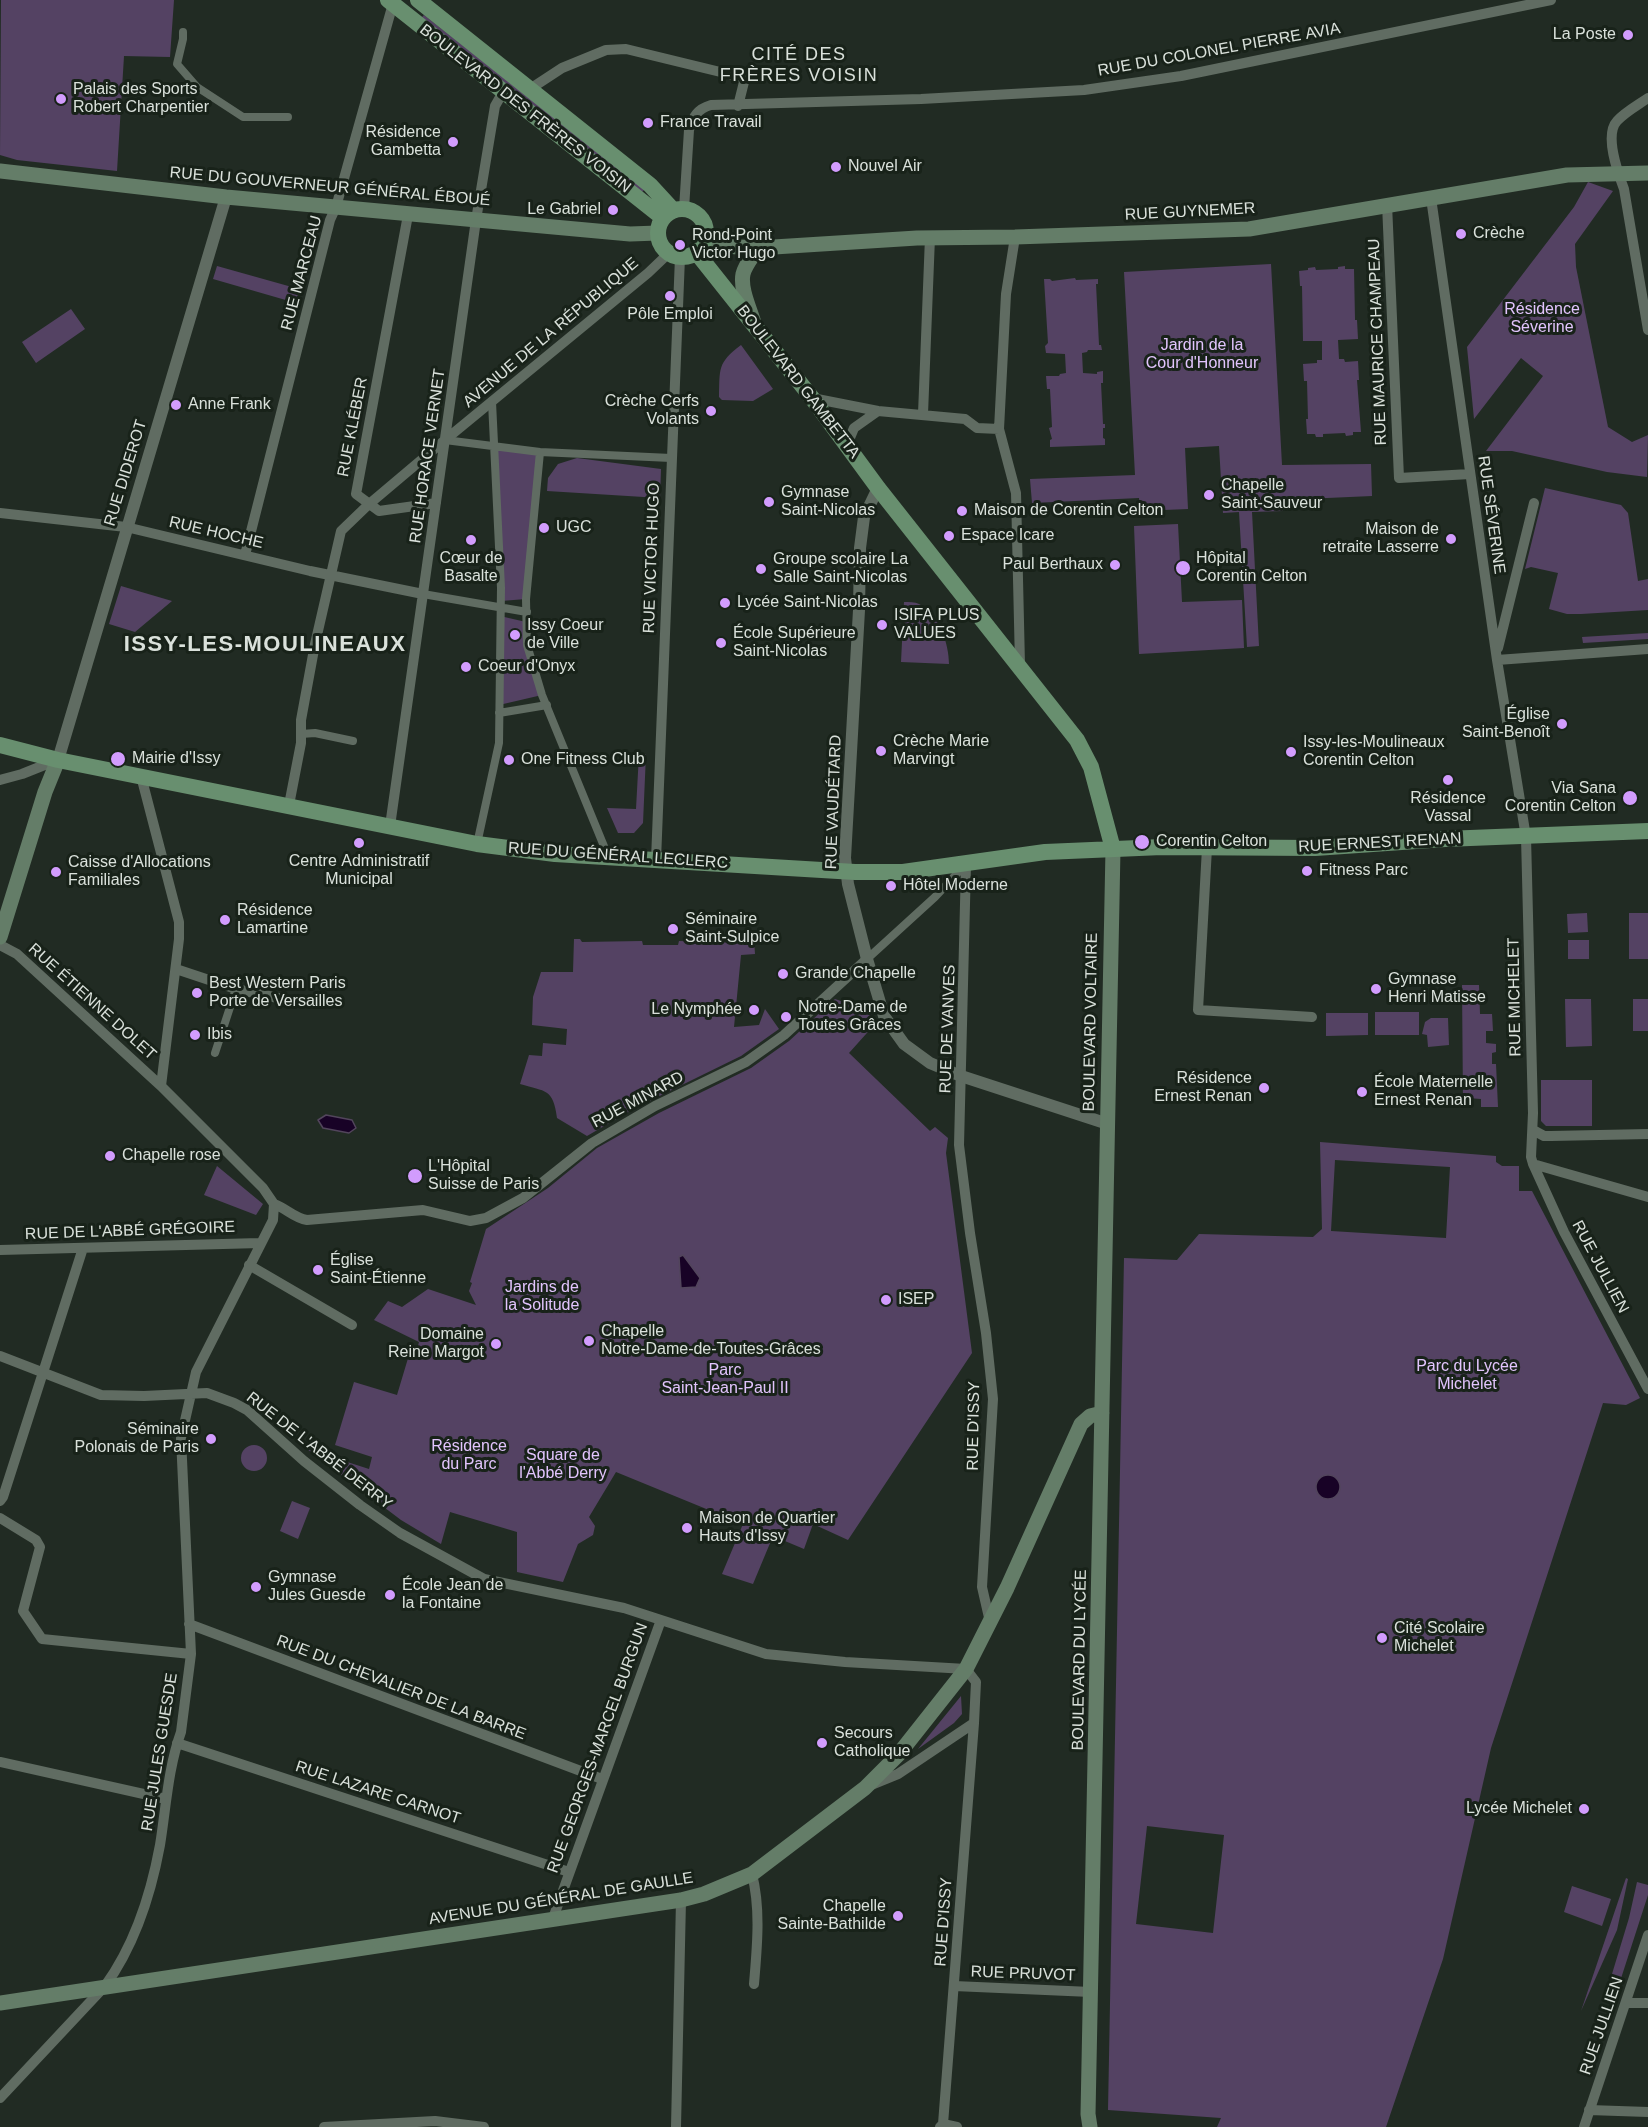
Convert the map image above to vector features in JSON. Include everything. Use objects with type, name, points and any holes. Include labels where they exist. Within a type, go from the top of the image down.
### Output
[{"type":"main road","name":"BOULEVARD DES FRÈRES VOISIN","points":[[418,0],[654,188],[669,218]]},
{"type":"main road","name":"BOULEVARD DES FRÈRES VOISIN","points":[[391,1],[503,92],[669,218]]},
{"type":"main road","name":"RUE DU GOUVERNEUR GÉNÉRAL ÉBOUÉ","points":[[0,171],[226,197],[633,234],[669,218]]},
{"type":"main road","name":"RUE GUYNEMER","points":[[699,249],[758,248],[930,237],[1015,237],[1249,229],[1567,175],[1648,172]]},
{"type":"main road","points":[[693,211],[703,222],[706,236],[699,249],[688,256],[674,255],[663,248],[669,218],[693,211]]},
{"type":"main road","points":[[755,326],[742,276],[758,248]]},
{"type":"main road","name":"BOULEVARD GAMBETTA","points":[[699,249],[878,488],[1077,740],[1092,767],[1113,849]]},
{"type":"main road","name":"RUE DU GÉNÉRAL LECLERC","points":[[0,745],[58,759],[477,844],[555,854],[846,871],[903,872],[1045,852],[1113,849]]},
{"type":"main road","points":[[0,937],[45,792],[58,759]]},
{"type":"main road","name":"RUE ERNEST RENAN","points":[[1113,849],[1315,848],[1445,839],[1648,831]]},
{"type":"main road","name":"BOULEVARD VOLTAIRE","points":[[1107,1194],[1113,849]]},
{"type":"main road","name":"BOULEVARD DU LYCÉE","points":[[1090,2127],[1088,2114],[1107,1194]]},
{"type":"main road","name":"AVENUE DU GÉNÉRAL DE GAULLE","points":[[0,2003],[681,1900],[704,1894],[752,1874],[868,1786],[898,1755],[966,1669],[1047,1503],[1081,1424],[1090,1416],[1102,1413]]},
{"type":"street","name":"RUE DU COLONEL PIERRE AVIA","points":[[669,218],[693,118],[702,108],[711,105],[738,106],[1049,93],[1181,76],[1549,0]]},
{"type":"street","name":"RUE MARCEAU","points":[[245,555],[310,295],[391,1]]},
{"type":"street","points":[[183,32],[177,64],[197,87],[243,117],[288,117]]},
{"type":"street","points":[[530,89],[562,68],[606,50],[626,49],[745,78],[738,106]]},
{"type":"street","name":"RUE HORACE VERNET","points":[[390,826],[477,220],[495,106],[503,92]]},
{"type":"street","points":[[1648,98],[1616,122],[1611,136],[1618,174],[1624,189],[1648,330]]},
{"type":"street","name":"RUE DIDEROT","points":[[58,759],[226,197]]},
{"type":"street","name":"RUE SÉVERINE","points":[[1431,198],[1497,657],[1526,837]]},
{"type":"street","name":"RUE MAURICE CHAMPEAU","points":[[1388,204],[1399,478],[1470,474]]},
{"type":"street","name":"RUE KLÉBER","points":[[368,505],[356,494],[408,215]]},
{"type":"street","points":[[923,414],[930,237]]},
{"type":"street","points":[[1015,237],[1006,294],[999,429],[1016,493],[1020,665]]},
{"type":"street","name":"AVENUE DE LA RÉPUBLIQUE","points":[[368,505],[674,255]]},
{"type":"street","name":"RUE VICTOR HUGO","points":[[656,860],[671,458],[674,255]]},
{"type":"street","points":[[812,398],[878,411],[965,419],[977,428],[999,429]]},
{"type":"street","points":[[477,844],[500,743],[501,608],[492,402]]},
{"type":"street","points":[[847,445],[854,428],[878,411]]},
{"type":"street","points":[[445,440],[540,452],[671,458]]},
{"type":"street","points":[[540,452],[529,554],[527,645],[547,705],[609,857]]},
{"type":"street","name":"RUE VAUDÉTARD","points":[[878,488],[864,517],[860,548],[846,871],[867,959],[884,1016],[904,1044],[930,1063],[962,1076],[1108,1124]]},
{"type":"street","points":[[289,806],[301,743],[301,720],[329,575],[341,531],[368,505],[379,511],[436,503]]},
{"type":"street","points":[[1534,503],[1497,657],[1648,649]]},
{"type":"street","name":"RUE HOCHE","points":[[0,513],[126,527],[329,575],[423,594]]},
{"type":"street","points":[[423,594],[526,612]]},
{"type":"street","points":[[499,713],[547,705]]},
{"type":"street","points":[[301,734],[315,734],[353,741]]},
{"type":"street","points":[[0,780],[22,774],[58,759]]},
{"type":"street","points":[[141,776],[179,922],[176,969],[161,1086]]},
{"type":"street","name":"RUE MICHELET","points":[[1526,837],[1532,1160]]},
{"type":"street","points":[[1207,848],[1198,1010],[1312,1017]]},
{"type":"street","name":"RUE MINARD","points":[[274,1204],[299,1219],[307,1220],[423,1210],[470,1221],[486,1218],[523,1198],[592,1143],[655,1106],[746,1062],[784,1035],[935,897],[966,864]]},
{"type":"street","name":"RUE DE VANVES","points":[[965,1194],[959,1145],[966,864]]},
{"type":"street","name":"RUE ÉTIENNE DOLET","points":[[0,945],[17,954],[161,1086],[263,1188],[274,1204]]},
{"type":"street","points":[[176,969],[236,989],[292,1001]]},
{"type":"street","points":[[215,1053],[236,989]]},
{"type":"street","points":[[1533,1130],[1545,1136],[1648,1134]]},
{"type":"street","points":[[1532,1160],[1648,1197]]},
{"type":"street","name":"RUE JULLIEN","points":[[1532,1160],[1564,1232],[1648,1389]]},
{"type":"street","name":"RUE D'ISSY","points":[[965,1194],[986,1333],[993,1399],[982,1587],[990,1623]]},
{"type":"street","name":"RUE JULES GUESDE","points":[[0,2098],[105,1986],[118,1968],[145,1904],[160,1846],[177,1743],[182,1732],[191,1654],[180,1438],[196,1372],[273,1220],[274,1204]]},
{"type":"street","name":"RUE DE L'ABBÉ GRÉGOIRE","points":[[0,1250],[260,1243]]},
{"type":"street","points":[[0,1501],[82,1248]]},
{"type":"street","points":[[249,1265],[352,1325]]},
{"type":"street","name":"RUE DE L'ABBÉ DERRY","points":[[0,1356],[42,1374],[102,1395],[207,1393],[234,1403],[247,1410],[303,1461],[360,1505],[408,1538],[484,1579],[624,1608],[766,1654],[845,1662],[966,1669]]},
{"type":"street","points":[[0,1518],[36,1540],[40,1547],[23,1611],[42,1639],[191,1654]]},
{"type":"street","name":"RUE GEORGES-MARCEL BURGUN","points":[[552,1921],[661,1620]]},
{"type":"street","name":"RUE DU CHEVALIER DE LA BARRE","points":[[189,1624],[602,1779]]},
{"type":"street","name":"RUE D'ISSY","points":[[942,2125],[975,1723],[976,1682],[966,1669]]},
{"type":"street","points":[[868,1786],[898,1774],[975,1723]]},
{"type":"street","name":"RUE LAZARE CARNOT","points":[[177,1743],[569,1872]]},
{"type":"street","points":[[0,1762],[166,1799]]},
{"type":"street","points":[[752,1874],[759,1925],[754,1984]]},
{"type":"street","points":[[676,2127],[681,1900]]},
{"type":"street","name":"RUE JULLIEN","points":[[1584,2127],[1648,1935]]},
{"type":"street","name":"RUE PRUVOT","points":[[954,1986],[1091,1992]]},
{"type":"street","points":[[1626,2002],[1648,2003]]},
{"type":"street","points":[[1589,2110],[1648,2112]]},
{"type":"street","points":[[324,2127],[435,2121],[484,2127]]},
{"type":"street","points":[[942,2125],[957,2127]]},
{"type":"green space","name":"Palais des Sports Robert Charpentier","points":[[1,0],[174,0],[170,57],[124,56],[117,171],[17,160],[0,155]]},
{"type":"green space","points":[[424,15],[645,189],[642,192],[421,18]]},
{"type":"green space","name":"Résidence Séverine","points":[[1588,182],[1613,191],[1575,244],[1576,267],[1608,427],[1632,442],[1648,435],[1647,477],[1607,472],[1512,451],[1486,451],[1543,376],[1521,358],[1474,419],[1467,347],[1574,207]]},
{"type":"green space","name":"Jardin de la Cour d'Honneur","points":[[1271,264],[1282,465],[1371,464],[1372,496],[1282,500],[1283,511],[1252,512],[1259,646],[1247,647],[1239,512],[1223,513],[1219,446],[1185,448],[1188,509],[1140,511],[1139,498],[1032,503],[1030,479],[1135,475],[1124,272]]},
{"type":"green space","points":[[217,266],[299,289],[296,303],[213,279]]},
{"type":"green space","points":[[1345,266],[1345,269],[1354,269],[1355,320],[1357,320],[1358,339],[1338,340],[1339,359],[1344,359],[1345,362],[1358,361],[1359,380],[1357,380],[1361,432],[1353,432],[1353,435],[1346,436],[1345,433],[1323,434],[1323,437],[1316,437],[1315,434],[1307,434],[1307,381],[1304,381],[1303,364],[1317,363],[1317,360],[1322,360],[1322,341],[1303,341],[1302,286],[1300,286],[1299,271],[1315,267],[1316,270],[1338,269],[1338,267]]},
{"type":"green space","points":[[1075,278],[1076,280],[1098,279],[1098,284],[1096,284],[1099,345],[1102,350],[1088,350],[1082,353],[1083,373],[1097,374],[1103,371],[1103,383],[1101,383],[1105,445],[1050,447],[1052,439],[1049,428],[1052,427],[1050,389],[1047,389],[1046,376],[1059,376],[1066,373],[1065,354],[1046,353],[1045,346],[1048,343],[1044,279],[1052,281]]},
{"type":"green space","points":[[71,309],[85,329],[36,363],[22,342]]},
{"type":"green space","points":[[741,345],[773,389],[753,401],[722,400],[719,397],[721,367]]},
{"type":"green space","points":[[493,446],[540,452],[526,599],[501,601]]},
{"type":"green space","points":[[577,458],[661,469],[660,498],[547,491],[548,478],[558,464]]},
{"type":"green space","points":[[1545,488],[1621,505],[1628,513],[1638,581],[1648,579],[1648,610],[1567,614],[1549,609],[1558,573],[1531,567],[1525,569]]},
{"type":"green space","points":[[1178,524],[1182,602],[1242,600],[1244,648],[1139,654],[1134,526]]},
{"type":"green space","points":[[121,586],[172,601],[135,632],[109,624]]},
{"type":"green space","points":[[904,602],[919,604],[932,614],[942,630],[949,664],[901,662]]},
{"type":"green space","points":[[500,616],[526,622],[527,645],[542,695],[499,705]]},
{"type":"green space","points":[[1648,633],[1648,639],[1583,643],[1582,637]]},
{"type":"green space","points":[[639,754],[646,754],[643,823],[634,833],[618,833],[607,808],[636,809]]},
{"type":"green space","points":[[1587,913],[1588,932],[1568,933],[1567,914]]},
{"type":"green space","points":[[1629,913],[1648,913],[1648,959],[1629,959]]},
{"type":"green space","points":[[574,939],[580,939],[582,942],[642,941],[643,945],[678,945],[679,941],[738,943],[741,940],[754,940],[755,954],[741,955],[734,1027],[759,1025],[765,1009],[779,1029],[741,1056],[637,1107],[587,1136],[557,1118],[553,1101],[547,1093],[520,1084],[529,1055],[542,1056],[543,1043],[566,1045],[567,1029],[532,1025],[533,997],[541,972],[573,972]]},
{"type":"green space","points":[[1568,940],[1589,940],[1589,959],[1568,959]]},
{"type":"green space","points":[[1462,985],[1479,985],[1480,1014],[1492,1014],[1493,1031],[1486,1031],[1486,1043],[1496,1044],[1496,1052],[1492,1053],[1492,1064],[1496,1064],[1498,1107],[1481,1107],[1481,1099],[1468,1098],[1467,1102],[1463,1102]]},
{"type":"green space","points":[[835,999],[870,1011],[875,1024],[849,1053],[930,1131],[935,1127],[948,1138],[946,1153],[972,1353],[848,1540],[813,1524],[804,1549],[773,1536],[753,1584],[722,1574],[743,1524],[616,1472],[589,1517],[595,1526],[593,1535],[578,1544],[563,1582],[517,1572],[517,1532],[450,1512],[441,1544],[401,1520],[307,1449],[369,1469],[372,1457],[335,1445],[354,1382],[397,1395],[412,1345],[418,1346],[419,1342],[374,1320],[388,1301],[402,1307],[428,1289],[476,1305],[469,1291],[472,1283],[470,1282],[486,1229],[548,1188],[597,1148],[659,1113],[751,1068],[789,1041]]},
{"type":"green space","points":[[1565,999],[1591,999],[1592,1046],[1566,1047]]},
{"type":"green space","points":[[1633,999],[1648,999],[1648,1031],[1633,1031]]},
{"type":"green space","points":[[1375,1012],[1419,1012],[1419,1035],[1375,1035]]},
{"type":"green space","points":[[1326,1013],[1368,1013],[1368,1035],[1326,1036]]},
{"type":"green space","points":[[1431,1018],[1448,1018],[1449,1045],[1428,1047],[1427,1035],[1422,1034],[1425,1022]]},
{"type":"green space","points":[[1541,1080],[1592,1080],[1592,1126],[1546,1126],[1541,1121]]},
{"type":"green space","name":"Parc du Lycée Michelet","points":[[1320,1142],[1496,1156],[1496,1162],[1502,1166],[1519,1166],[1519,1191],[1532,1191],[1640,1398],[1626,1405],[1603,1403],[1491,1748],[1443,1959],[1386,2127],[1217,2127],[1221,2118],[1108,2110],[1124,1258],[1177,1260],[1199,1234],[1313,1237],[1322,1229]],"holes":[[[1335,1160],[1450,1167],[1446,1238],[1331,1231]],[[1147,1826],[1224,1835],[1213,1933],[1136,1924]]]},
{"type":"green space","points":[[217,1166],[263,1204],[256,1215],[204,1195]]},
{"type":"green space","points":[[254,1445],[263,1449],[267,1458],[263,1467],[254,1471],[245,1467],[241,1458],[245,1449]]},
{"type":"green space","points":[[292,1501],[310,1508],[298,1539],[280,1531]]},
{"type":"green space","points":[[961,1696],[962,1714],[954,1723],[918,1749]]},
{"type":"green space","points":[[1626,1878],[1628,1879],[1617,1930],[1581,2011]]},
{"type":"green space","points":[[1637,1882],[1648,1885],[1648,1895],[1614,2000],[1605,1997],[1629,1918]]},
{"type":"green space","points":[[1572,1886],[1611,1899],[1602,1926],[1564,1912]]},
{"type":"shaded area","points":[[326,1115],[352,1120],[356,1128],[349,1133],[323,1128],[318,1120]]},
{"type":"shaded area","points":[[683,1255],[700,1278],[696,1287],[681,1288],[679,1257]]},
{"type":"shaded area","points":[[1328,1475],[1336,1479],[1340,1487],[1336,1495],[1328,1499],[1320,1495],[1316,1487],[1320,1479]]},
{"type":"place","name":"La Poste","points":[[1628,35]]},
{"type":"place","name":"Palais des Sports Robert Charpentier","points":[[61,99]]},
{"type":"place","name":"France Travail","points":[[648,123]]},
{"type":"place","name":"Résidence Gambetta","points":[[453,142]]},
{"type":"place","name":"Nouvel Air","points":[[836,167]]},
{"type":"place","name":"Le Gabriel","points":[[613,210]]},
{"type":"place","name":"Crèche","points":[[1461,234]]},
{"type":"place","name":"Rond-Point Victor Hugo","points":[[680,245]]},
{"type":"place","name":"Pôle Emploi","points":[[670,296]]},
{"type":"place","name":"Anne Frank","points":[[176,405]]},
{"type":"place","name":"Crèche Cerfs Volants","points":[[711,411]]},
{"type":"place","name":"Chapelle Saint-Sauveur","points":[[1209,495]]},
{"type":"place","name":"Gymnase Saint-Nicolas","points":[[769,502]]},
{"type":"place","name":"Maison de Corentin Celton","points":[[962,511]]},
{"type":"place","name":"UGC","points":[[544,528]]},
{"type":"place","name":"Espace Icare","points":[[949,536]]},
{"type":"place","name":"Maison de retraite Lasserre","points":[[1451,539]]},
{"type":"place","name":"Cœur de Basalte","points":[[471,540]]},
{"type":"place","name":"Paul Berthaux","points":[[1115,565]]},
{"type":"place","name":"Hôpital Corentin Celton","points":[[1183,568]]},
{"type":"place","name":"Groupe scolaire La Salle Saint-Nicolas","points":[[761,569]]},
{"type":"place","name":"Lycée Saint-Nicolas","points":[[725,603]]},
{"type":"place","name":"ISIFA PLUS VALUES","points":[[882,625]]},
{"type":"place","name":"Issy Coeur de Ville","points":[[515,635]]},
{"type":"place","name":"École Supérieure Saint-Nicolas","points":[[721,643]]},
{"type":"place","name":"Coeur d'Onyx","points":[[466,667]]},
{"type":"place","name":"Église Saint-Benoît","points":[[1562,724]]},
{"type":"place","name":"Crèche Marie Marvingt","points":[[881,751]]},
{"type":"place","name":"Issy-les-Moulineaux Corentin Celton","points":[[1291,752]]},
{"type":"place","name":"Mairie d'Issy","points":[[118,759]]},
{"type":"place","name":"One Fitness Club","points":[[509,760]]},
{"type":"place","name":"Résidence Vassal","points":[[1448,780]]},
{"type":"place","name":"Via Sana Corentin Celton","points":[[1630,798]]},
{"type":"place","name":"Corentin Celton","points":[[1142,842]]},
{"type":"place","name":"Centre Administratif Municipal","points":[[359,843]]},
{"type":"place","name":"Fitness Parc","points":[[1307,871]]},
{"type":"place","name":"Caisse d'Allocations Familiales","points":[[56,872]]},
{"type":"place","name":"Hôtel Moderne","points":[[891,886]]},
{"type":"place","name":"Résidence Lamartine","points":[[225,920]]},
{"type":"place","name":"Séminaire Saint-Sulpice","points":[[673,929]]},
{"type":"place","name":"Grande Chapelle","points":[[783,974]]},
{"type":"place","name":"Gymnase Henri Matisse","points":[[1376,989]]},
{"type":"place","name":"Best Western Paris Porte de Versailles","points":[[197,993]]},
{"type":"place","name":"Le Nymphée","points":[[754,1010]]},
{"type":"place","name":"Notre-Dame de Toutes Grâces","points":[[786,1017]]},
{"type":"place","name":"Ibis","points":[[195,1035]]},
{"type":"place","name":"Résidence Ernest Renan","points":[[1264,1088]]},
{"type":"place","name":"École Maternelle Ernest Renan","points":[[1362,1092]]},
{"type":"place","name":"Chapelle rose","points":[[110,1156]]},
{"type":"place","name":"L'Hôpital Suisse de Paris","points":[[415,1176]]},
{"type":"place","name":"Église Saint-Étienne","points":[[318,1270]]},
{"type":"place","name":"ISEP","points":[[886,1300]]},
{"type":"place","name":"Chapelle Notre-Dame-de-Toutes-Grâces","points":[[589,1341]]},
{"type":"place","name":"Domaine Reine Margot","points":[[496,1344]]},
{"type":"place","name":"Séminaire Polonais de Paris","points":[[211,1439]]},
{"type":"place","name":"Maison de Quartier Hauts d'Issy","points":[[687,1528]]},
{"type":"place","name":"Gymnase Jules Guesde","points":[[256,1587]]},
{"type":"place","name":"École Jean de la Fontaine","points":[[390,1595]]},
{"type":"place","name":"Cité Scolaire Michelet","points":[[1382,1638]]},
{"type":"place","name":"Secours Catholique","points":[[822,1743]]},
{"type":"place","name":"Lycée Michelet","points":[[1584,1809]]},
{"type":"place","name":"Chapelle Sainte-Bathilde","points":[[898,1916]]},
{"type":"district","name":"CITÉ DES FRÈRES VOISIN","points":[[799,65]]},
{"type":"district","name":"ISSY-LES-MOULINEAUX","points":[[265,645]]},
{"type":"park label","name":"Jardins de la Solitude","points":[[542,1297]]},
{"type":"park label","name":"Parc Saint-Jean-Paul II","points":[[725,1380]]},
{"type":"park label","name":"Résidence du Parc","points":[[469,1456]]},
{"type":"park label","name":"Square de l'Abbé Derry","points":[[563,1465]]}]
